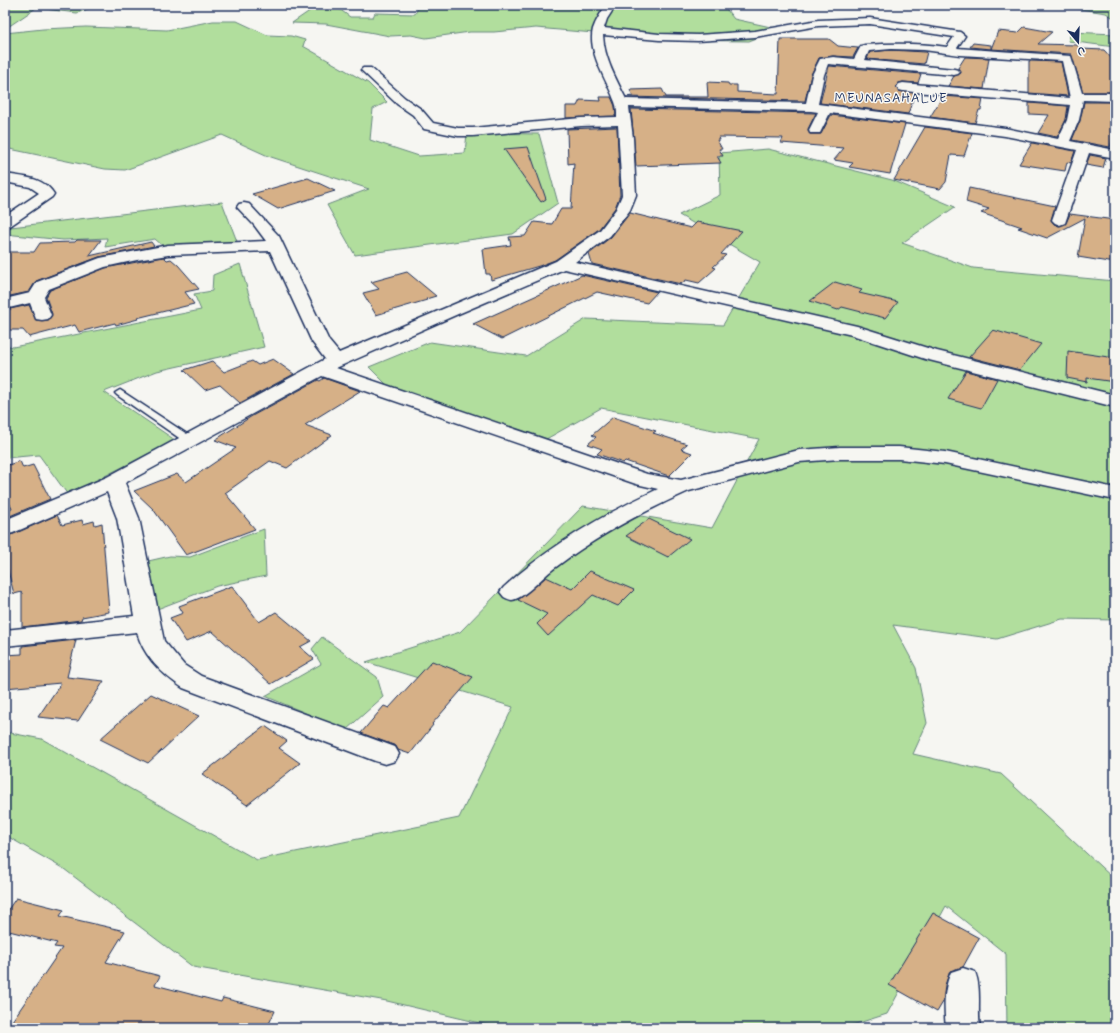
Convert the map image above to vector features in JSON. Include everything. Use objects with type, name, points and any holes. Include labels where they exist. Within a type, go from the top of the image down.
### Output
[{"type":"street","points":[[5,528],[114,481],[328,365],[562,264],[605,233],[623,210],[629,195],[626,138],[622,103],[605,68],[598,41],[598,31],[602,19],[612,5]]},
{"type":"street","points":[[598,31],[659,37],[698,38],[755,34],[818,22],[870,21],[956,34],[960,36],[950,51]]},
{"type":"street","points":[[858,62],[865,48],[870,47],[924,48],[1067,58],[1067,68],[1076,99],[1072,124],[1062,143]]},
{"type":"street","points":[[811,107],[822,62],[833,60],[954,72]]},
{"type":"street","points":[[367,70],[401,101],[417,112],[427,124],[432,127],[458,132],[473,132],[581,122],[624,121]]},
{"type":"street","points":[[903,87],[1076,99],[1115,97]]},
{"type":"street","points":[[622,103],[811,107],[1005,132],[1115,154]]},
{"type":"street","points":[[815,130],[826,109]]},
{"type":"street","points":[[1060,220],[1084,148]]},
{"type":"street","points":[[5,178],[40,186],[46,190],[47,194],[5,223]]},
{"type":"street","points":[[244,207],[270,236],[321,342],[328,365]]},
{"type":"street","points":[[5,304],[36,297],[43,286],[100,263],[168,250],[275,246]]},
{"type":"street","points":[[562,264],[857,331],[931,355],[1115,401]]},
{"type":"street","points":[[36,297],[42,315]]},
{"type":"street","points":[[328,365],[474,423],[643,480],[681,486]]},
{"type":"street","points":[[512,592],[546,562],[596,530],[649,500],[681,486],[799,456],[840,453],[899,453],[945,458],[1033,478],[1115,494]]},
{"type":"street","points":[[114,481],[128,518],[152,643],[175,671],[192,682],[385,754]]},
{"type":"street","points":[[5,638],[147,623]]},
{"type":"street","points":[[963,984],[961,1013],[963,1028]]},
{"type":"lane","points":[[120,393],[189,440]]},
{"type":"green space","points":[[5,5],[98,5],[77,13],[36,8],[5,29]]},
{"type":"green space","points":[[723,5],[734,19],[780,29],[749,41],[655,40],[629,36],[536,28],[494,32],[470,32],[426,38],[411,35],[390,36],[326,24],[292,23],[311,10],[338,8],[350,17],[373,17],[375,13],[415,14],[419,6]]},
{"type":"green space","points":[[1055,5],[1115,5],[1115,19],[1106,13]]},
{"type":"green space","points":[[213,21],[237,21],[267,35],[291,36],[305,40],[303,46],[368,83],[387,102],[373,109],[370,140],[419,156],[465,153],[467,133],[539,134],[558,203],[513,234],[355,255],[327,205],[369,189],[268,156],[222,135],[125,170],[105,169],[5,148],[5,33],[86,27],[167,30]]},
{"type":"green space","points":[[1071,32],[1115,34],[1115,47],[1068,41]]},
{"type":"green space","points":[[768,149],[892,180],[955,207],[902,243],[973,268],[1115,281],[1115,620],[1062,619],[997,639],[893,625],[916,668],[927,723],[913,754],[1001,774],[1115,880],[1115,1028],[1007,1028],[1006,954],[946,906],[887,1014],[843,1028],[501,1028],[387,1001],[193,967],[64,869],[5,835],[5,732],[42,739],[257,860],[459,818],[513,707],[366,662],[460,632],[583,506],[712,528],[759,439],[601,408],[541,442],[398,396],[369,367],[430,342],[526,356],[586,319],[723,325],[760,262],[679,215],[720,195],[719,153]]},
{"type":"green space","points":[[222,202],[238,244],[164,247],[155,239],[105,247],[107,238],[63,240],[5,234],[11,227]]},
{"type":"green space","points":[[240,264],[264,347],[157,371],[104,392],[175,440],[68,495],[39,455],[5,458],[5,345],[13,347],[201,310],[194,294],[212,291],[213,275]]},
{"type":"green space","points":[[264,529],[266,576],[217,586],[152,611],[144,562],[170,556],[190,557]]},
{"type":"green space","points":[[322,637],[377,677],[383,697],[346,730],[265,696],[321,664],[312,649]]},
{"type":"building","points":[[1024,27],[1052,32],[1038,44],[1077,45],[1081,49],[1104,50],[1115,62],[1115,92],[1083,92],[1071,54],[991,49],[998,31],[1018,33]]},
{"type":"building","points":[[780,39],[829,39],[838,46],[858,48],[853,57],[833,56],[819,58],[811,75],[805,101],[626,97],[633,96],[630,90],[662,89],[666,97],[708,97],[707,82],[737,85],[737,92],[778,94]]},
{"type":"building","points":[[973,43],[991,45],[991,49],[970,47]]},
{"type":"building","points":[[891,50],[927,52],[924,64],[867,59],[870,52]]},
{"type":"building","points":[[965,57],[989,58],[984,89],[948,86],[954,76],[961,73],[958,68]]},
{"type":"building","points":[[1029,61],[1061,62],[1068,96],[1029,93]]},
{"type":"building","points":[[829,66],[921,74],[918,83],[903,82],[896,86],[899,91],[915,93],[908,114],[820,103]]},
{"type":"building","points":[[943,96],[983,99],[981,110],[979,110],[975,123],[930,117]]},
{"type":"building","points":[[600,97],[611,97],[615,106],[616,116],[566,118],[566,106],[577,106],[580,100],[601,101]]},
{"type":"building","points":[[1084,102],[1115,102],[1115,131],[1110,147],[1072,140],[1080,121]]},
{"type":"building","points":[[1029,103],[1068,106],[1066,120],[1057,137],[1038,133],[1049,115],[1029,114]]},
{"type":"building","points":[[631,109],[816,113],[808,129],[810,134],[821,134],[831,115],[905,124],[890,174],[849,167],[853,163],[834,160],[844,148],[781,143],[783,138],[719,137],[720,140],[717,140],[722,149],[719,149],[723,156],[717,156],[721,163],[636,166]]},
{"type":"building","points":[[617,127],[620,195],[615,208],[599,229],[555,260],[491,280],[490,274],[486,274],[483,249],[511,245],[509,237],[525,236],[534,222],[552,224],[561,209],[571,209],[574,163],[568,164],[567,129]]},
{"type":"building","points":[[925,127],[972,133],[964,156],[951,155],[946,182],[940,189],[894,180]]},
{"type":"building","points":[[1032,143],[1075,151],[1071,163],[1067,162],[1065,171],[1019,164]]},
{"type":"building","points":[[528,147],[546,199],[541,202],[504,149]]},
{"type":"building","points":[[1090,155],[1106,158],[1103,168],[1086,165]]},
{"type":"building","points":[[308,178],[335,191],[278,209],[252,194]]},
{"type":"building","points":[[969,188],[1055,206],[1051,220],[1054,224],[1059,226],[1066,223],[1070,214],[1115,220],[1115,263],[1078,257],[1085,218],[1047,238],[1018,228],[1022,227],[981,213],[989,209],[966,202]]},
{"type":"building","points":[[630,213],[691,228],[697,222],[742,231],[721,254],[726,255],[713,267],[716,268],[699,283],[686,280],[681,284],[592,264],[589,254],[611,237]]},
{"type":"building","points":[[77,240],[101,240],[89,256],[151,242],[154,246],[99,257],[36,281],[29,292],[5,297],[5,252],[34,252],[40,243],[75,242]]},
{"type":"building","points":[[164,257],[167,260],[171,259],[178,265],[199,289],[185,292],[194,304],[137,318],[138,319],[116,325],[115,323],[79,332],[75,325],[29,337],[23,330],[5,330],[5,310],[29,305],[36,320],[48,320],[52,314],[46,297],[50,290],[105,268]]},
{"type":"building","points":[[407,272],[436,296],[376,315],[363,293],[379,289],[371,282]]},
{"type":"building","points":[[582,275],[657,292],[647,303],[597,292],[502,339],[473,324]]},
{"type":"building","points":[[835,282],[862,290],[859,293],[898,302],[885,318],[842,307],[838,310],[810,301]]},
{"type":"building","points":[[993,330],[1041,344],[1020,370],[969,357]]},
{"type":"building","points":[[1068,351],[1115,358],[1115,382],[1087,378],[1087,382],[1067,378]]},
{"type":"building","points":[[273,359],[294,374],[240,403],[220,385],[205,390],[184,370],[212,361],[224,372],[252,361],[258,365]]},
{"type":"building","points":[[966,371],[997,379],[981,408],[948,399]]},
{"type":"building","points":[[324,378],[360,391],[305,425],[332,435],[287,468],[270,461],[225,493],[255,529],[186,555],[153,509],[134,491],[177,474],[186,482],[236,448],[215,440],[252,416]]},
{"type":"building","points":[[613,417],[656,431],[653,433],[687,444],[681,449],[692,453],[669,476],[625,461],[623,463],[597,454],[602,449],[588,444],[596,437],[592,435]]},
{"type":"building","points":[[20,461],[23,468],[33,465],[50,499],[5,518],[5,511],[12,509],[5,493],[5,466]]},
{"type":"building","points":[[57,515],[62,525],[82,520],[83,524],[94,521],[95,525],[102,523],[109,612],[82,617],[81,620],[22,627],[22,592],[14,594],[5,559],[5,536],[14,534]]},
{"type":"building","points":[[649,519],[690,539],[668,557],[626,536]]},
{"type":"building","points":[[590,571],[634,590],[618,606],[593,595],[548,636],[537,624],[547,614],[518,600],[546,577],[572,589]]},
{"type":"building","points":[[232,586],[259,622],[276,612],[311,641],[300,647],[314,659],[271,684],[212,631],[186,642],[170,618],[183,613],[179,606]]},
{"type":"building","points":[[76,640],[67,677],[104,681],[78,721],[38,717],[61,683],[5,688],[5,655],[22,654],[22,646]]},
{"type":"building","points":[[432,661],[473,677],[432,724],[433,725],[410,754],[398,750],[396,746],[361,733],[384,706],[389,708]]},
{"type":"building","points":[[151,694],[199,716],[148,763],[100,739]]},
{"type":"building","points":[[265,726],[287,741],[279,748],[300,763],[247,805],[202,774]]},
{"type":"building","points":[[16,898],[64,910],[60,916],[125,931],[106,962],[160,976],[155,985],[221,1002],[223,998],[275,1011],[267,1028],[25,1028],[10,1024],[62,948],[54,947],[57,943],[5,930],[5,914]]},
{"type":"building","points":[[933,913],[979,938],[963,967],[950,971],[945,985],[943,1002],[937,1012],[889,985]]},
{"type":"district","name":"MEUNASAHALUE","points":[[891,98]]}]
